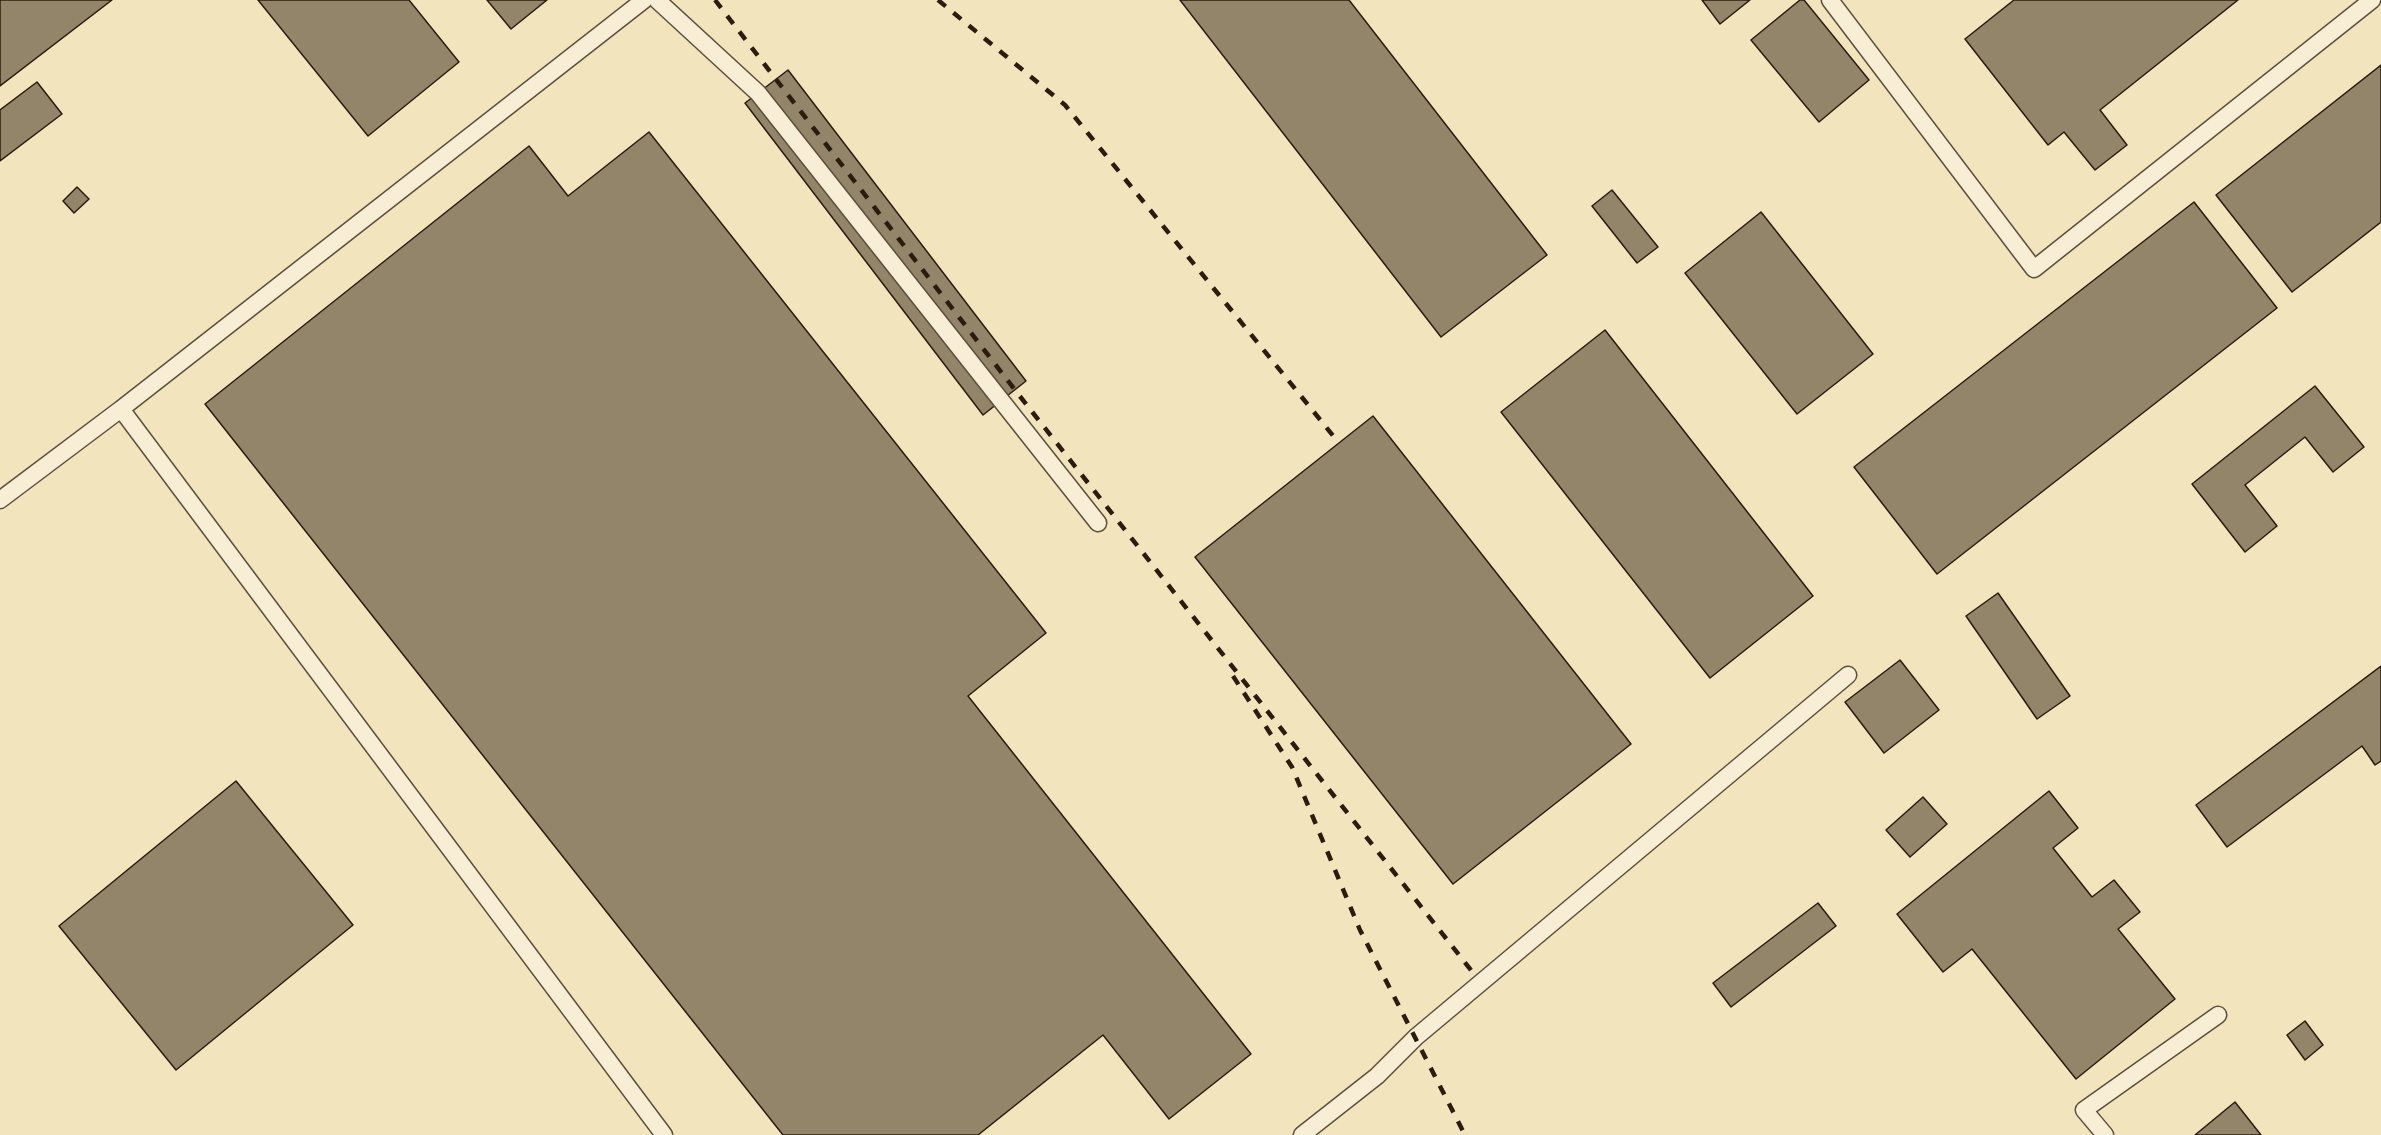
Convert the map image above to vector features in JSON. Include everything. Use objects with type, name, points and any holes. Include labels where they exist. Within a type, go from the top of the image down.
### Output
[{"type":"lane","points":[[0,500],[121,409],[644,0]]},
{"type":"lane","points":[[657,0],[758,93],[1098,523]]},
{"type":"lane","points":[[1830,0],[2034,269],[2372,0]]},
{"type":"lane","points":[[121,409],[664,1135]]},
{"type":"lane","points":[[1302,1135],[1377,1076],[1416,1037],[1848,675]]},
{"type":"lane","points":[[2105,1135],[2084,1110],[2218,1014]]},
{"type":"building","points":[[0,0],[112,0],[0,86]]},
{"type":"building","points":[[258,0],[409,0],[459,62],[368,136]]},
{"type":"building","points":[[487,0],[547,0],[511,29]]},
{"type":"building","points":[[1180,0],[1349,0],[1547,255],[1441,337]]},
{"type":"building","points":[[1702,0],[1750,0],[1720,24]]},
{"type":"building","points":[[1800,0],[1804,0],[1869,80],[1819,122],[1751,40]]},
{"type":"building","points":[[2014,0],[2238,0],[2100,110],[2127,145],[2095,170],[2064,132],[2048,145],[1965,39]]},
{"type":"building","points":[[2381,65],[2381,222],[2292,292],[2216,195]]},
{"type":"building","points":[[788,70],[1026,381],[983,415],[745,103]]},
{"type":"building","points":[[37,82],[62,114],[0,161],[0,110]]},
{"type":"building","points":[[649,132],[1046,633],[968,696],[1251,1054],[1169,1119],[1103,1035],[978,1135],[783,1135],[205,404],[529,146],[568,196]]},
{"type":"building","points":[[77,187],[89,199],[74,213],[63,201]]},
{"type":"building","points":[[1612,190],[1658,247],[1637,263],[1592,206]]},
{"type":"building","points":[[2194,202],[2277,308],[1937,574],[1854,467]]},
{"type":"building","points":[[1761,212],[1873,354],[1797,414],[1685,273]]},
{"type":"building","points":[[1605,330],[1813,596],[1710,678],[1501,412]]},
{"type":"building","points":[[2315,386],[2364,447],[2333,472],[2305,437],[2245,485],[2277,526],[2245,552],[2192,484]]},
{"type":"building","points":[[1373,416],[1631,744],[1453,884],[1195,557]]},
{"type":"building","points":[[1998,593],[2070,696],[2037,719],[1966,616]]},
{"type":"building","points":[[1900,660],[1939,710],[1884,753],[1845,702]]},
{"type":"building","points":[[2381,666],[2381,761],[2375,765],[2362,746],[2227,847],[2196,805]]},
{"type":"building","points":[[236,781],[353,925],[176,1070],[59,926]]},
{"type":"building","points":[[2049,791],[2078,828],[2053,848],[2092,897],[2114,880],[2140,912],[2118,929],[2175,999],[2076,1079],[1972,949],[1943,972],[1897,914]]},
{"type":"building","points":[[1923,797],[1947,824],[1910,857],[1886,830]]},
{"type":"building","points":[[1818,903],[1836,926],[1731,1007],[1713,983]]},
{"type":"building","points":[[2305,1021],[2323,1045],[2305,1060],[2287,1035]]},
{"type":"building","points":[[2235,1102],[2261,1135],[2195,1135]]},
{"type":"railway","points":[[715,0],[1015,390],[1474,974]]},
{"type":"railway","points":[[938,0],[1065,105],[1339,443]]},
{"type":"railway","points":[[1233,676],[1292,767],[1360,930],[1465,1135]]}]
